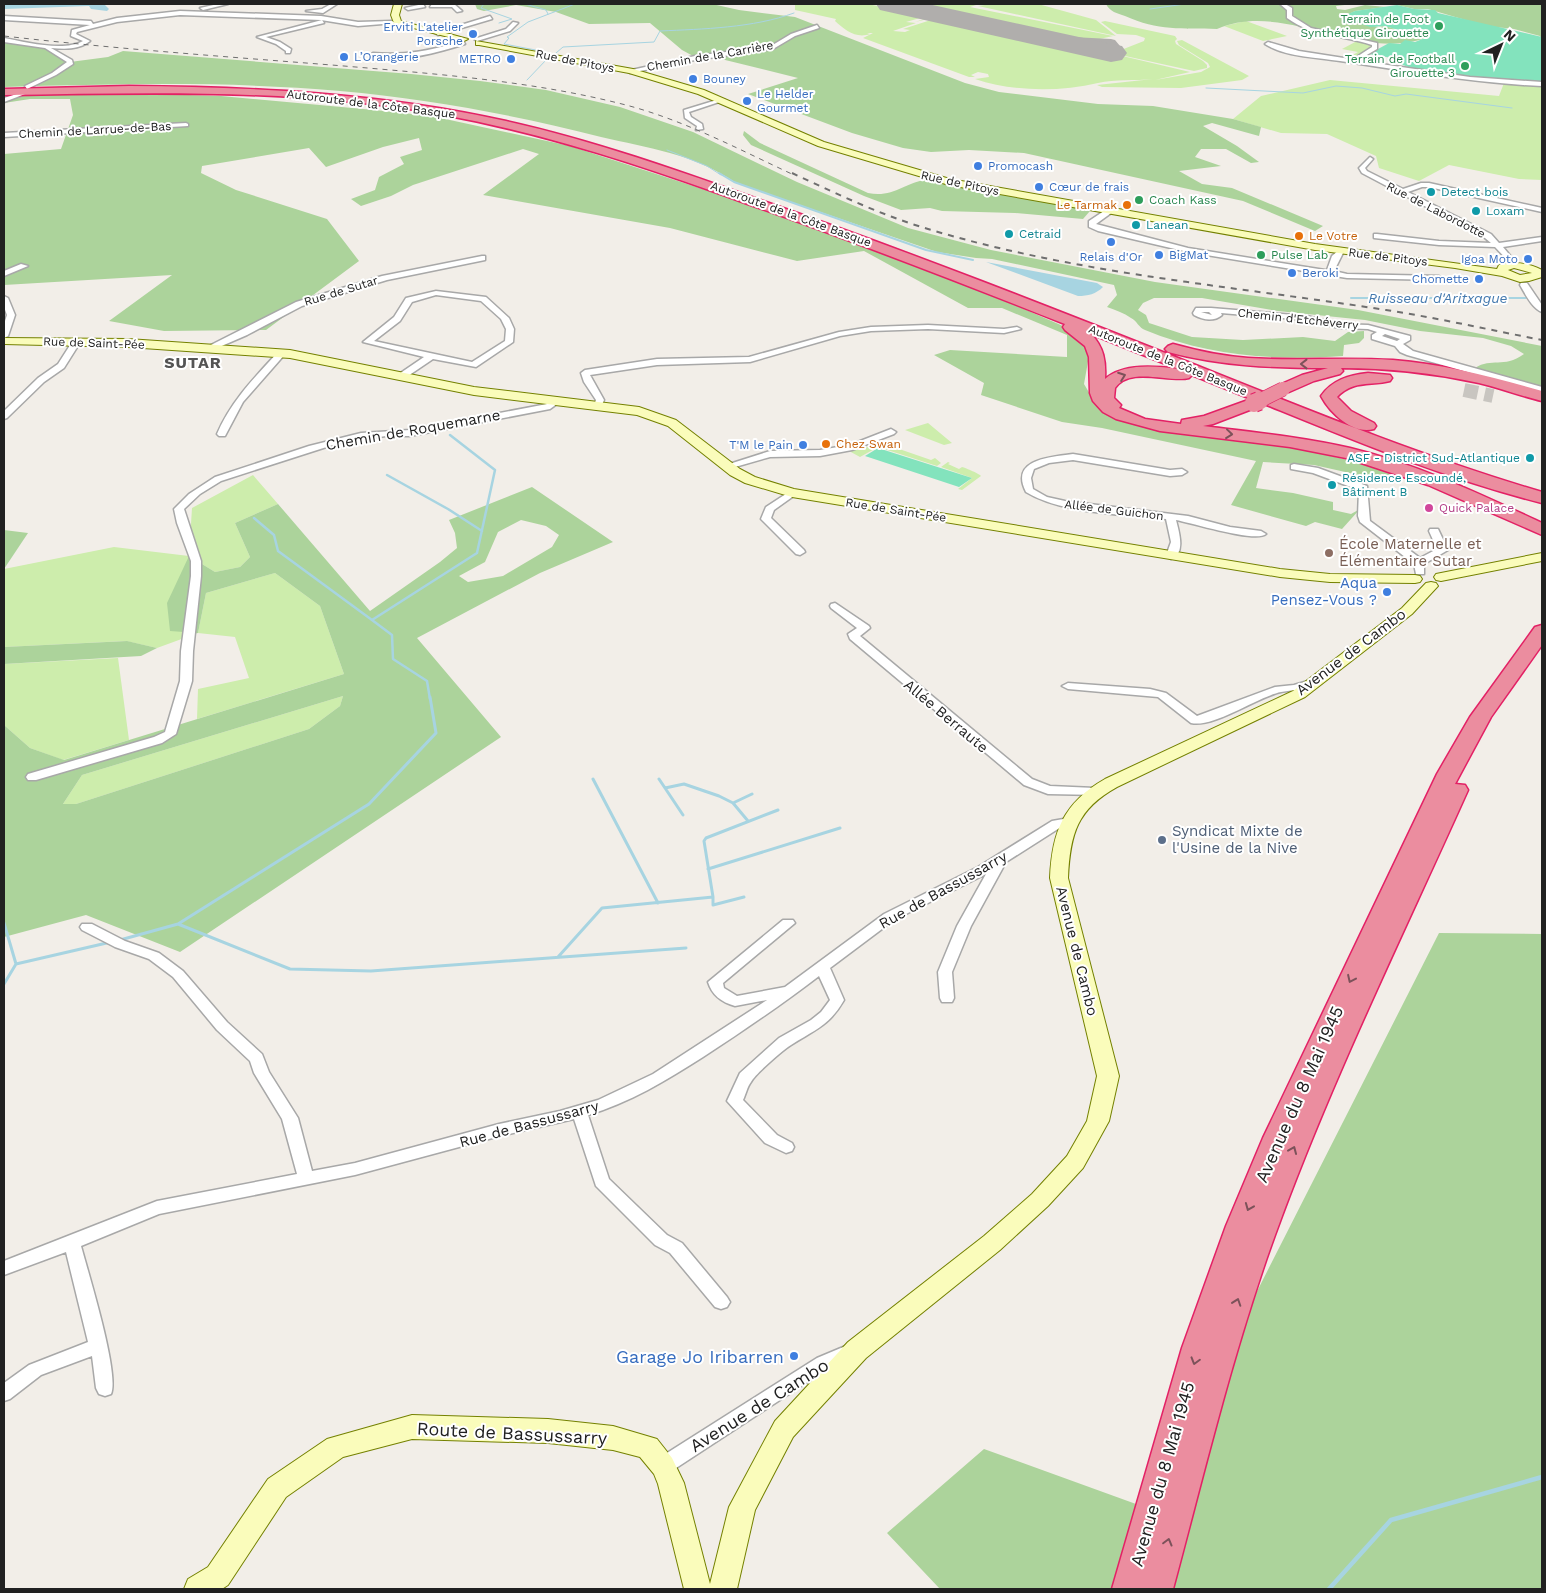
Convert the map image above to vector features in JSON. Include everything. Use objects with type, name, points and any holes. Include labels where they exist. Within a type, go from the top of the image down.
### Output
[{"type":"highway","name":"Autoroute de la Côte Basque","points":[[4,91],[145,86],[286,91],[426,105],[508,120],[576,136],[645,157],[910,251],[1376,434],[1442,458],[1542,490]]},
{"type":"highway","name":"Autoroute de la Côte Basque","points":[[4,91],[180,89],[264,93],[380,103],[483,119],[585,144],[836,230],[1278,396],[1434,464],[1542,498]]},
{"type":"highway","points":[[1008,296],[1015,302],[1071,327],[1085,336],[1096,354],[1097,393],[1100,400],[1108,408],[1122,416],[1138,422],[1160,426],[1287,442],[1362,457],[1430,480],[1542,530]]},
{"type":"highway","points":[[1099,324],[1183,352],[1215,359],[1254,364],[1371,364],[1408,366],[1482,379],[1542,396]]},
{"type":"highway","points":[[1278,396],[1172,372],[1152,371],[1130,374],[1113,380],[1107,388],[1106,400],[1116,408],[1135,418],[1181,424],[1206,421],[1278,396],[1323,373],[1358,369],[1409,373],[1465,388],[1369,378],[1344,382],[1336,386],[1329,396],[1334,407],[1348,417],[1442,458]]},
{"type":"highway","points":[[1542,402],[1495,394],[1542,407]]},
{"type":"highway","name":"Avenue du 8 Mai 1945","points":[[1130,1589],[1198,1348],[1241,1226],[1277,1138],[1448,774],[1481,717],[1542,631]]},
{"type":"highway","name":"Avenue du 8 Mai 1945","points":[[1155,1589],[1218,1357],[1260,1235],[1288,1162],[1464,775],[1494,724],[1542,654]]},
{"type":"street","points":[[4,40],[72,47],[83,45],[87,40],[73,35],[74,31],[120,20],[225,4]]},
{"type":"street","points":[[276,24],[301,10],[323,11],[334,4]]},
{"type":"street","points":[[397,22],[395,16],[398,4]]},
{"type":"street","points":[[1282,4],[1290,9],[1289,16],[1296,23],[1327,34],[1375,44],[1375,48],[1362,56],[1365,60],[1429,73]]},
{"type":"street","points":[[187,11],[197,5]]},
{"type":"street","points":[[408,8],[422,5],[453,5],[459,11]]},
{"type":"street","points":[[187,11],[334,19],[354,24],[397,22],[464,41]]},
{"type":"street","points":[[4,18],[99,24]]},
{"type":"street","points":[[438,33],[490,18]]},
{"type":"street","points":[[288,52],[289,50],[278,43],[260,37],[334,19]]},
{"type":"street","points":[[478,41],[508,30],[515,23]]},
{"type":"street","name":"Chemin de la Carrière","points":[[630,72],[695,58],[774,46],[792,35],[817,27]]},
{"type":"street","points":[[374,55],[404,56],[426,54],[464,41]]},
{"type":"street","name":"Rue de Pitoys","points":[[464,41],[478,41],[630,72],[722,100],[820,144],[917,174],[963,185],[1340,251],[1508,271]]},
{"type":"street","points":[[1268,44],[1314,55],[1429,73],[1480,80],[1542,84]]},
{"type":"street","points":[[27,87],[70,64],[70,60],[48,49],[48,46]]},
{"type":"street","points":[[4,100],[22,94]]},
{"type":"street","points":[[698,129],[701,128],[700,125],[688,118],[686,111],[722,100]]},
{"type":"street","name":"Chemin de Larrue-de-Bas","points":[[4,135],[186,125]]},
{"type":"street","name":"Rue de Labordotte","points":[[1370,159],[1362,168],[1364,172],[1488,236],[1498,244],[1508,271]]},
{"type":"street","points":[[1401,192],[1421,185],[1428,185],[1542,210]]},
{"type":"street","points":[[1110,211],[1092,223],[1092,225],[1159,244],[1216,256],[1347,276],[1439,278]]},
{"type":"street","points":[[1377,236],[1469,246],[1521,244],[1542,239]]},
{"type":"street","points":[[1330,272],[1340,251]]},
{"type":"street","name":"Rue de Sutar","points":[[207,348],[244,333],[299,304],[385,278],[482,258]]},
{"type":"street","points":[[4,274],[24,266]]},
{"type":"street","points":[[1508,271],[1527,267],[1535,270],[1540,306]]},
{"type":"street","points":[[1508,271],[1536,275]]},
{"type":"street","points":[[402,376],[430,357],[473,365],[509,342],[510,329],[505,318],[483,299],[436,293],[409,300],[397,319],[367,342],[430,357]]},
{"type":"street","points":[[4,298],[11,315],[4,336]]},
{"type":"street","name":"Chemin d'Etchéverry","points":[[1211,310],[1307,318],[1339,326],[1368,327],[1407,338],[1398,344],[1403,350],[1410,353],[1542,390]]},
{"type":"street","points":[[598,405],[600,400],[588,382],[585,373],[657,362],[750,359],[839,334],[871,330],[909,327],[1004,331],[1017,329]]},
{"type":"street","name":"Rue de Saint-Pée","points":[[4,341],[77,342],[282,353],[474,391],[639,411],[664,419],[683,430],[728,466],[750,480],[792,492],[1280,573],[1330,578],[1418,571]]},
{"type":"street","points":[[4,416],[42,380],[61,366],[77,342]]},
{"type":"street","points":[[222,434],[227,419],[240,399],[282,353]]},
{"type":"street","name":"Chemin de Roquemarne","points":[[32,777],[158,740],[170,734],[186,681],[187,651],[196,576],[196,561],[179,509],[208,484],[218,479],[341,440],[394,432],[410,433],[550,406],[557,401]]},
{"type":"street","points":[[728,466],[770,454],[820,453],[852,447],[891,432]]},
{"type":"street","name":"Allée de Guichon","points":[[1182,472],[1170,473],[1073,457],[1038,463],[1027,472],[1026,478],[1029,490],[1033,494],[1055,502],[1188,519],[1230,530],[1261,534]]},
{"type":"street","points":[[1294,467],[1315,470],[1364,488],[1363,516],[1366,522],[1418,571],[1422,584],[1524,560],[1542,559]]},
{"type":"street","points":[[792,492],[769,509],[766,519],[800,552]]},
{"type":"street","name":"Allée de Guichon","points":[[1170,517],[1176,542],[1170,556]]},
{"type":"street","points":[[1418,571],[1443,550],[1434,531]]},
{"type":"street","name":"Avenue de Cambo","points":[[722,1589],[742,1507],[784,1429],[857,1350],[992,1242],[1040,1200],[1075,1162],[1098,1121],[1108,1076],[1065,908],[1060,878],[1060,859],[1069,822],[1095,792],[1299,694],[1407,611],[1436,581]]},
{"type":"street","name":"Allée Berraute","points":[[834,606],[865,628],[854,634],[854,637],[1028,782],[1048,790],[1095,792]]},
{"type":"street","points":[[1068,686],[1150,692],[1162,695],[1195,720],[1206,719],[1279,689],[1295,688],[1314,682]]},
{"type":"street","name":"Rue de Bassussarry","points":[[4,1268],[72,1243],[157,1208],[355,1169],[499,1130],[603,1105],[658,1078],[759,1014],[889,917],[1000,860],[1057,824],[1069,822]]},
{"type":"street","points":[[947,998],[945,972],[964,926],[1000,860]]},
{"type":"street","points":[[788,923],[715,982],[718,992],[735,1001],[789,991]]},
{"type":"street","points":[[87,927],[120,944],[154,956],[178,974],[222,1026],[257,1058],[262,1073],[290,1118],[306,1178]]},
{"type":"street","points":[[786,1147],[772,1139],[736,1101],[745,1077],[784,1042],[816,1024],[826,1016],[837,1000],[822,967]]},
{"type":"street","points":[[579,1112],[602,1182],[661,1240],[676,1248],[722,1302]]},
{"type":"street","points":[[72,1243],[98,1346],[105,1388]]},
{"type":"street","points":[[4,1393],[35,1370],[98,1346]]},
{"type":"street","name":"Avenue de Cambo","points":[[663,1466],[823,1363],[857,1350]]},
{"type":"street","name":"Route de Bassussarry","points":[[198,1589],[218,1576],[276,1488],[336,1447],[412,1427],[548,1431],[613,1438],[648,1447],[663,1466],[672,1483],[698,1589]]},
{"type":"green space","points":[[475,4],[712,4],[739,10],[795,17],[965,83],[999,92],[1098,104],[1153,106],[1233,119],[1261,127],[1259,136],[1212,123],[1203,126],[1237,146],[1259,162],[1251,163],[1226,149],[1201,149],[1195,157],[1221,166],[1179,171],[1202,184],[1232,188],[1323,226],[1315,231],[1243,201],[1024,153],[969,150],[931,152],[903,148],[852,133],[748,94],[798,78],[717,58],[693,56],[682,50],[650,23],[589,24],[556,12],[516,5],[484,11],[477,9]]},
{"type":"green space","points":[[795,4],[868,4],[932,18],[915,22],[924,19],[920,18],[906,22],[916,23],[893,31],[905,32],[910,30],[903,29],[934,19],[1102,57],[1114,54],[1190,72],[1155,80],[1201,72],[1210,67],[1208,63],[1179,45],[1177,41],[1182,40],[1249,76],[1242,80],[1181,88],[1102,87],[1097,85],[1153,79],[1111,81],[1052,89],[1005,86],[975,79],[989,77],[988,74],[978,72],[971,75],[975,77],[969,77],[863,38],[873,33],[860,35],[851,33],[835,21],[836,19],[795,10]]},
{"type":"green space","points":[[912,4],[979,4],[970,7],[1113,36],[1095,40],[1067,38]]},
{"type":"green space","points":[[983,4],[1038,4],[1096,20],[1116,36],[978,6],[985,5]]},
{"type":"green space","points":[[1106,4],[1353,4],[1336,6],[1337,9],[1345,10],[1365,5],[1386,7],[1355,11],[1341,18],[1378,27],[1385,26],[1426,38],[1400,43],[1374,43],[1295,25],[1268,22],[1242,22],[1217,29],[1170,28],[1137,21],[1114,12]]},
{"type":"green space","points":[[1393,4],[1542,4],[1542,45],[1540,36],[1514,29],[1486,26],[1428,9],[1414,9]]},
{"type":"green space","points":[[1397,5],[1414,9],[1435,10],[1438,13],[1542,37],[1542,82],[1462,77],[1419,70],[1403,65],[1392,58],[1369,54],[1389,43],[1400,44],[1405,40],[1415,42],[1425,38],[1385,26],[1370,27],[1341,17],[1355,11]]},
{"type":"green space","points":[[1105,21],[1175,36],[1177,39],[1175,41],[1176,44],[1203,61],[1207,68],[1194,71],[1116,54],[1123,51],[1121,50],[1144,41],[1145,38],[1136,35],[1117,34],[1101,22]]},
{"type":"green space","points":[[1246,21],[1287,36],[1263,41],[1224,26]]},
{"type":"green space","points":[[4,41],[43,46],[70,62],[108,57],[123,51],[411,74],[546,90],[620,107],[693,132],[797,182],[908,228],[991,250],[1155,282],[1358,310],[1542,346],[1542,387],[1475,368],[1487,363],[1510,361],[1524,354],[1511,346],[1483,338],[1420,331],[1365,320],[1278,311],[1202,298],[1154,298],[1143,303],[1138,310],[1146,315],[1149,323],[1192,337],[1243,340],[1303,337],[1335,341],[1348,332],[1364,331],[1364,338],[1359,343],[1344,345],[1343,356],[1268,357],[1242,355],[1193,346],[1145,330],[1128,316],[1107,307],[1117,295],[1114,285],[992,259],[937,252],[736,183],[704,165],[671,153],[504,115],[406,98],[298,88],[172,84],[4,87]]},
{"type":"green space","points":[[1357,41],[1374,46],[1359,57],[1360,61],[1347,58],[1358,52],[1342,49]]},
{"type":"green space","points":[[1330,80],[1499,96],[1504,83],[1542,85],[1542,180],[1519,179],[1449,165],[1419,181],[1379,168],[1376,156],[1327,134],[1281,133],[1233,119],[1261,96]]},
{"type":"green space","points":[[124,93],[221,96],[396,112],[436,117],[570,146],[724,196],[886,254],[992,295],[1063,326],[1080,337],[1089,356],[1084,384],[1097,406],[1128,423],[1180,434],[1245,440],[1314,452],[1399,472],[1390,482],[1314,465],[1263,462],[1256,488],[1293,493],[1333,502],[1333,510],[1351,514],[1360,509],[1342,529],[1315,522],[1306,526],[1231,505],[1256,461],[1102,428],[1062,422],[981,395],[984,383],[934,355],[950,350],[1067,357],[1067,335],[1002,308],[968,308],[864,251],[797,261],[670,228],[483,195],[539,154],[523,149],[413,185],[391,196],[361,206],[351,199],[375,190],[379,177],[404,164],[400,157],[422,150],[419,138],[383,147],[326,167],[309,148],[202,166],[201,173],[236,190],[327,219],[359,261],[266,330],[164,331],[109,321],[172,275],[4,285],[4,154],[61,149],[73,115],[70,99],[30,99],[4,103],[4,96]]},
{"type":"green space","points":[[744,131],[760,143],[868,193],[892,192],[928,179],[1090,211],[1083,219],[1015,213],[942,211],[930,208],[901,210],[864,196],[751,145],[743,135]]},
{"type":"green space","points":[[928,423],[952,443],[944,445],[905,430]]},
{"type":"green space","points":[[879,442],[931,460],[935,458],[941,463],[937,466],[878,447],[860,457],[849,451],[862,449]]},
{"type":"green space","points":[[878,448],[972,478],[959,487],[865,456]]},
{"type":"green space","points":[[948,462],[950,463],[948,464],[959,469],[962,467],[981,476],[962,490],[958,489],[972,478],[941,467]]},
{"type":"green space","points":[[253,475],[278,504],[235,523],[250,557],[240,567],[215,572],[189,556],[192,508]]},
{"type":"green space","points":[[532,487],[613,542],[540,573],[417,638],[501,737],[180,952],[86,915],[4,937],[4,725],[30,748],[64,760],[344,674],[320,606],[275,573],[206,593],[198,633],[170,631],[167,603],[189,556],[215,572],[240,567],[250,557],[235,523],[278,504],[370,611],[457,548],[455,533],[449,520]],"holes":[[[521,520],[546,526],[559,535],[552,547],[503,576],[468,582],[459,576],[485,562],[498,532]],[[343,696],[340,706],[309,729],[76,804],[63,804],[82,775]]]},
{"type":"green space","points":[[4,530],[28,533],[4,569]]},
{"type":"green space","points":[[114,547],[189,556],[198,633],[157,648],[126,641],[4,647],[4,569]]},
{"type":"green space","points":[[275,573],[320,606],[344,674],[197,719],[198,689],[249,678],[235,637],[198,633],[206,593]]},
{"type":"green space","points":[[127,641],[157,648],[141,656],[4,664],[4,647]]},
{"type":"green space","points":[[118,658],[129,740],[63,760],[30,748],[4,725],[4,664]]},
{"type":"green space","points":[[343,696],[340,706],[309,729],[76,804],[63,804],[82,775]]},
{"type":"green space","points":[[1439,933],[1542,934],[1542,1589],[940,1589],[887,1533],[984,1449],[1147,1508]]},
{"type":"water","points":[[4,4],[113,4],[105,5],[109,9],[107,11],[91,9],[89,6],[4,9]]},
{"type":"water","points":[[986,262],[1097,283],[1103,287],[1092,294],[1078,296]]},
{"type":"waterway","points":[[484,4],[481,8],[512,19],[499,23]]},
{"type":"waterway","points":[[525,4],[546,10],[548,14]]},
{"type":"waterway","points":[[546,52],[504,44],[509,38],[507,37],[528,22],[575,4]]},
{"type":"waterway","points":[[1150,9],[1185,4]]},
{"type":"waterway","points":[[1287,4],[1412,4]]},
{"type":"waterway","points":[[556,53],[563,47],[654,42],[660,31],[745,25],[794,13]]},
{"type":"waterway","points":[[527,80],[547,59]]},
{"type":"waterway","points":[[1206,88],[1303,93],[1336,86],[1362,88],[1395,96],[1406,94],[1512,108]]},
{"type":"waterway","points":[[667,150],[707,166],[721,175]]},
{"type":"waterway","points":[[719,173],[734,182],[926,250],[973,260]]},
{"type":"waterway","name":"Ruisseau d'Aritxague","points":[[1351,298],[1526,298]]},
{"type":"waterway","points":[[450,435],[495,470],[482,531]]},
{"type":"waterway","points":[[387,475],[448,509],[482,531]]},
{"type":"waterway","points":[[254,518],[274,535],[278,551],[372,620]]},
{"type":"waterway","points":[[372,620],[477,553],[482,531]]},
{"type":"waterway","points":[[372,620],[392,635],[393,659],[427,681],[430,699]]},
{"type":"waterway","points":[[178,924],[369,804],[436,733],[430,697]]},
{"type":"waterway","points":[[593,779],[658,902]]},
{"type":"waterway","points":[[659,779],[665,788]]},
{"type":"waterway","points":[[665,788],[684,784],[733,803]]},
{"type":"waterway","points":[[665,788],[683,815]]},
{"type":"waterway","points":[[733,803],[752,794]]},
{"type":"waterway","points":[[733,803],[748,821]]},
{"type":"waterway","points":[[708,869],[704,841],[706,838],[778,810]]},
{"type":"waterway","points":[[708,869],[840,828]]},
{"type":"waterway","points":[[708,869],[713,897]]},
{"type":"waterway","points":[[658,902],[713,897]]},
{"type":"waterway","points":[[713,897],[713,905],[744,897]]},
{"type":"waterway","points":[[558,957],[602,908],[658,902]]},
{"type":"waterway","points":[[4,923],[16,964]]},
{"type":"waterway","points":[[120,940],[178,924]]},
{"type":"waterway","points":[[178,924],[290,969],[371,971],[686,948]]},
{"type":"waterway","points":[[16,964],[111,942]]},
{"type":"waterway","points":[[4,984],[16,964]]},
{"type":"waterway","points":[[1329,1589],[1391,1520],[1542,1477]]},
{"type":"taxiway","points":[[1053,40],[1111,43],[1114,46],[1105,51],[1093,52],[1081,50],[1073,45]]},
{"type":"runway","points":[[890,4],[1111,53]]},
{"type":"tunnel","points":[[1464,390],[1493,396]]},
{"type":"railway","points":[[4,36],[131,49],[449,75],[553,89],[644,110],[710,135],[794,175]]},
{"type":"railway","points":[[792,173],[859,204],[928,229],[1041,257],[1156,277],[1405,313],[1542,340]]},
{"type":"place","name":"Terrain de Foot Synthétique Girouette","points":[[1439,26]]},
{"type":"place","name":"Erviti L'atelier Porsche","points":[[473,34]]},
{"type":"place","name":"L’Orangerie","points":[[344,57]]},
{"type":"place","name":"METRO","points":[[511,59]]},
{"type":"place","name":"Terrain de Football Girouette 3","points":[[1465,66]]},
{"type":"place","name":"Bouney","points":[[693,79]]},
{"type":"place","name":"Le Helder Gourmet","points":[[747,101]]},
{"type":"place","name":"Promocash","points":[[978,166]]},
{"type":"place","name":"Cœur de frais","points":[[1039,187]]},
{"type":"place","name":"Detect bois","points":[[1431,192]]},
{"type":"place","name":"Coach Kass","points":[[1139,200]]},
{"type":"place","name":"Le Tarmak","points":[[1127,205]]},
{"type":"place","name":"Loxam","points":[[1476,211]]},
{"type":"place","name":"Lanean","points":[[1136,225]]},
{"type":"place","name":"Cetraid","points":[[1009,234]]},
{"type":"place","name":"Le Votre","points":[[1299,236]]},
{"type":"place","name":"Relais d'Or","points":[[1111,242]]},
{"type":"place","name":"BigMat","points":[[1159,255]]},
{"type":"place","name":"Pulse Lab","points":[[1261,255]]},
{"type":"place","name":"Igoa Moto","points":[[1528,259]]},
{"type":"place","name":"Beroki","points":[[1292,273]]},
{"type":"place","name":"Chomette","points":[[1479,279]]},
{"type":"place","name":"Chez Swan","points":[[826,444]]},
{"type":"place","name":"T'M le Pain","points":[[803,445]]},
{"type":"place","name":"ASF - District Sud-Atlantique","points":[[1530,458]]},
{"type":"place","name":"Résidence Escoundé, Bâtiment B","points":[[1332,485]]},
{"type":"place","name":"Quick Palace","points":[[1429,508]]},
{"type":"place","name":"École Maternelle et Élémentaire Sutar","points":[[1329,553]]},
{"type":"place","name":"Aqua Pensez-Vous ?","points":[[1387,592]]},
{"type":"place","name":"Syndicat Mixte de l'Usine de la Nive","points":[[1162,840]]},
{"type":"place","name":"Garage Jo Iribarren","points":[[794,1356]]},
{"type":"district","name":"SUTAR","points":[[193,362]]}]
